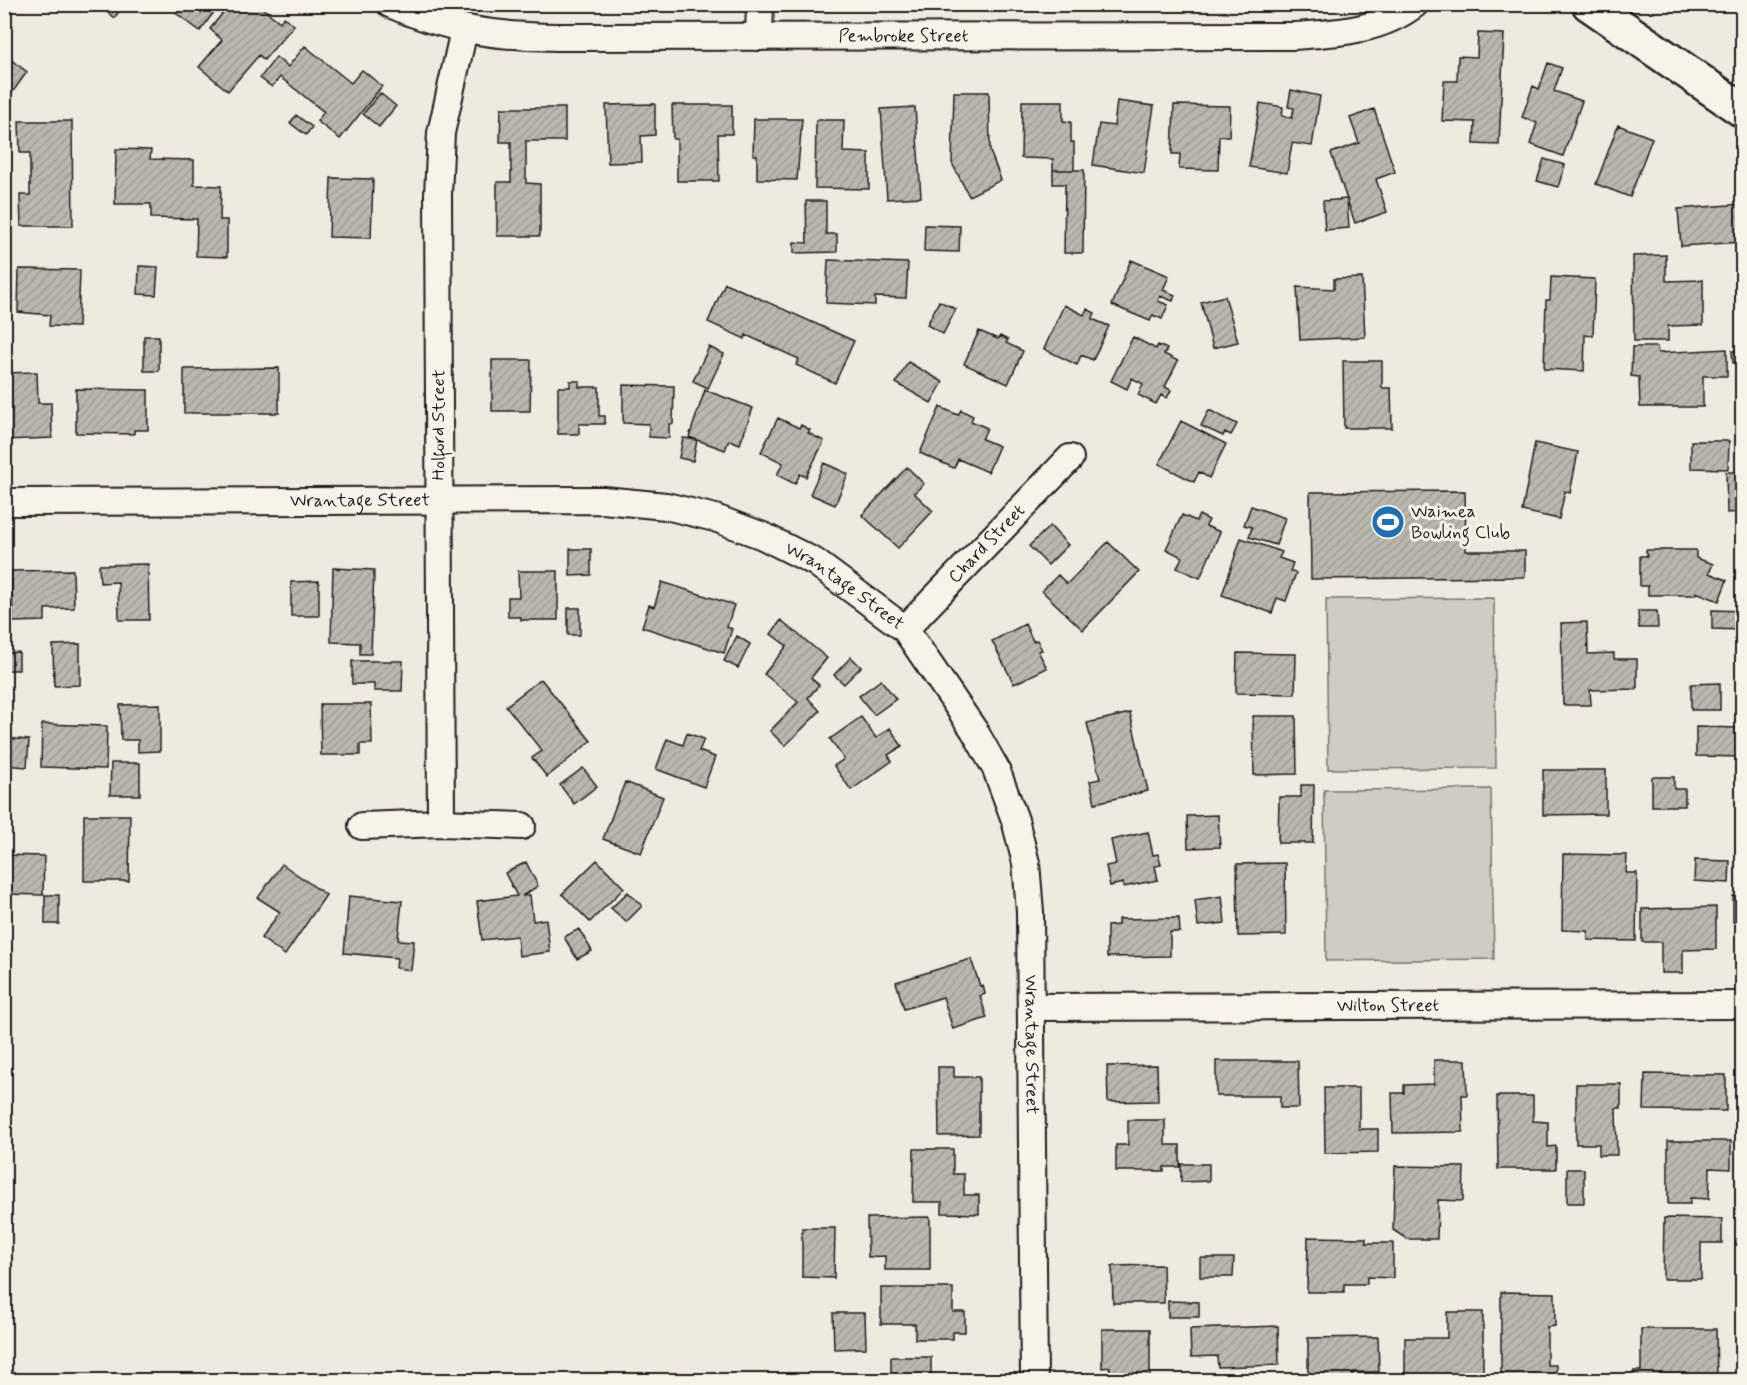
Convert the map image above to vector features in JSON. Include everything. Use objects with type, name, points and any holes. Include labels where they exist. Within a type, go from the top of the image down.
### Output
[{"type":"main road","points":[[1589,4],[1743,110]]},
{"type":"street","name":"Pembroke Street","points":[[390,4],[420,17],[464,30],[503,36],[759,37],[1294,36],[1341,33],[1377,24],[1415,4]]},
{"type":"street","points":[[759,37],[760,4]]},
{"type":"street","name":"Holford Street","points":[[441,823],[438,194],[441,134],[464,30]]},
{"type":"street","name":"Chard Street","points":[[905,629],[1070,458]]},
{"type":"street","name":"Wrantage Street","points":[[4,502],[603,500],[666,506],[715,518],[764,536],[815,562],[905,629],[974,730],[996,769],[1015,820],[1027,873],[1032,1007],[1034,1380]]},
{"type":"street","points":[[362,826],[441,823],[522,826]]},
{"type":"street","name":"Wilton Street","points":[[1032,1007],[1743,1005]]},
{"type":"shaded area","points":[[1494,598],[1496,768],[1328,769],[1326,599]]},
{"type":"shaded area","points":[[1491,789],[1494,959],[1326,961],[1324,790]]},
{"type":"building","points":[[97,4],[125,4],[114,18]]},
{"type":"building","points":[[171,4],[220,4],[200,31],[176,13],[178,10]]},
{"type":"building","points":[[230,4],[257,4],[280,22],[284,17],[294,25],[264,60],[259,55],[228,91],[199,67],[222,40],[210,29]]},
{"type":"building","points":[[1478,33],[1504,34],[1499,145],[1474,144],[1475,122],[1442,121],[1444,81],[1457,81],[1458,56],[1477,57]]},
{"type":"building","points":[[305,46],[351,83],[362,70],[382,86],[340,139],[317,121],[324,112],[280,77],[272,87],[260,78],[276,57],[288,67]]},
{"type":"building","points":[[6,56],[27,72],[4,104],[4,58]]},
{"type":"building","points":[[1548,63],[1562,68],[1554,91],[1582,101],[1563,156],[1530,144],[1537,123],[1522,117],[1533,86],[1539,89]]},
{"type":"building","points":[[1291,90],[1320,96],[1312,146],[1292,143],[1287,173],[1249,167],[1260,103],[1283,107],[1282,116],[1292,118],[1294,108],[1288,107]]},
{"type":"building","points":[[954,92],[989,92],[990,151],[1001,180],[969,196],[952,163]]},
{"type":"building","points":[[380,93],[396,106],[379,127],[363,114]]},
{"type":"building","points":[[1022,101],[1063,101],[1063,121],[1071,122],[1074,170],[1053,170],[1053,159],[1021,158]]},
{"type":"building","points":[[1117,101],[1154,106],[1144,173],[1093,165],[1099,124],[1114,126]]},
{"type":"building","points":[[655,104],[655,135],[641,136],[642,162],[608,163],[606,105]]},
{"type":"building","points":[[672,105],[732,105],[732,134],[718,134],[719,181],[677,181],[677,139],[673,139]]},
{"type":"building","points":[[1174,105],[1230,106],[1229,136],[1219,136],[1218,170],[1179,169],[1180,154],[1172,154]]},
{"type":"building","points":[[915,107],[921,197],[887,199],[881,109]]},
{"type":"building","points":[[501,108],[565,108],[565,141],[526,141],[526,183],[540,184],[540,236],[497,236],[497,182],[511,182],[511,142],[500,142]]},
{"type":"building","points":[[1374,109],[1395,172],[1376,179],[1387,212],[1355,223],[1331,153],[1359,143],[1350,118]]},
{"type":"building","points":[[296,115],[312,127],[306,135],[290,123]]},
{"type":"building","points":[[754,119],[802,119],[797,180],[757,179],[757,155],[753,155]]},
{"type":"building","points":[[816,120],[844,120],[843,152],[869,153],[869,189],[815,188]]},
{"type":"building","points":[[19,121],[72,121],[73,226],[21,226],[20,195],[30,195],[30,153],[20,153]]},
{"type":"building","points":[[1618,125],[1652,138],[1630,197],[1596,184]]},
{"type":"building","points":[[116,149],[151,150],[150,159],[194,160],[194,185],[221,186],[220,220],[227,220],[227,257],[196,256],[197,219],[151,218],[151,204],[115,204]]},
{"type":"building","points":[[1544,159],[1565,165],[1558,187],[1537,181]]},
{"type":"building","points":[[1053,170],[1084,170],[1083,253],[1064,253],[1065,184],[1053,184]]},
{"type":"building","points":[[331,178],[373,179],[371,238],[329,237]]},
{"type":"building","points":[[1347,199],[1349,228],[1325,230],[1323,201]]},
{"type":"building","points":[[806,201],[826,201],[826,234],[837,234],[837,252],[794,253],[794,242],[807,243]]},
{"type":"building","points":[[1742,204],[1742,242],[1681,246],[1678,209]]},
{"type":"building","points":[[925,225],[960,226],[959,252],[924,251]]},
{"type":"building","points":[[1666,255],[1666,281],[1703,280],[1703,325],[1668,326],[1668,341],[1634,341],[1633,256]]},
{"type":"building","points":[[828,260],[908,263],[906,298],[875,297],[875,305],[826,303]]},
{"type":"building","points":[[1131,260],[1169,276],[1163,290],[1175,295],[1173,301],[1160,296],[1158,301],[1168,305],[1162,319],[1153,315],[1150,321],[1112,305]]},
{"type":"building","points":[[139,266],[158,267],[156,295],[138,294]]},
{"type":"building","points":[[19,269],[80,270],[78,327],[49,326],[50,315],[18,312]]},
{"type":"building","points":[[1551,277],[1595,279],[1593,336],[1585,335],[1584,371],[1544,369],[1546,300],[1550,300]]},
{"type":"building","points":[[1362,278],[1365,337],[1300,340],[1297,287],[1334,289],[1334,279]]},
{"type":"building","points":[[725,283],[854,341],[835,383],[796,365],[799,359],[746,335],[745,339],[708,322]]},
{"type":"building","points":[[1225,296],[1238,342],[1213,348],[1201,302]]},
{"type":"building","points":[[939,301],[956,309],[943,334],[927,325]]},
{"type":"building","points":[[1064,305],[1084,315],[1087,309],[1095,313],[1092,319],[1109,326],[1093,360],[1081,355],[1077,365],[1044,349]]},
{"type":"building","points":[[979,331],[998,339],[1000,336],[1008,340],[1006,343],[1023,351],[1008,384],[964,364]]},
{"type":"building","points":[[144,336],[159,336],[159,371],[144,371]]},
{"type":"building","points":[[1133,337],[1156,349],[1158,345],[1167,349],[1164,354],[1178,361],[1165,387],[1171,390],[1167,398],[1161,395],[1156,404],[1138,395],[1143,384],[1132,378],[1127,389],[1111,381]]},
{"type":"building","points":[[709,347],[724,354],[708,388],[693,381]]},
{"type":"building","points":[[1632,347],[1657,347],[1658,353],[1727,349],[1727,376],[1703,376],[1703,407],[1640,407],[1639,377],[1631,376]]},
{"type":"building","points":[[1742,350],[1742,362],[1733,363],[1732,351]]},
{"type":"building","points":[[492,360],[531,360],[530,411],[492,411]]},
{"type":"building","points":[[1343,361],[1382,361],[1382,388],[1391,388],[1392,428],[1344,428]]},
{"type":"building","points":[[908,362],[943,382],[931,403],[896,383]]},
{"type":"building","points":[[279,368],[279,413],[184,413],[184,369]]},
{"type":"building","points":[[37,372],[38,403],[51,403],[52,438],[4,440],[4,373]]},
{"type":"building","points":[[570,381],[580,381],[579,387],[599,387],[599,416],[605,416],[605,424],[579,424],[579,434],[558,434],[558,387],[570,387]]},
{"type":"building","points":[[623,385],[674,386],[673,424],[669,424],[669,438],[649,437],[649,424],[623,423]]},
{"type":"building","points":[[76,389],[148,390],[148,430],[134,430],[134,434],[76,433]]},
{"type":"building","points":[[705,390],[753,408],[740,444],[729,440],[725,450],[689,437]]},
{"type":"building","points":[[940,407],[958,415],[961,410],[973,416],[971,421],[987,428],[982,439],[999,446],[988,472],[958,459],[954,468],[920,453]]},
{"type":"building","points":[[1209,410],[1237,424],[1231,435],[1225,432],[1223,436],[1201,426]]},
{"type":"building","points":[[778,418],[799,428],[801,425],[810,430],[808,433],[824,441],[806,477],[800,474],[795,484],[777,475],[783,463],[761,452]]},
{"type":"building","points":[[1181,421],[1226,444],[1209,478],[1199,472],[1194,482],[1159,464]]},
{"type":"building","points":[[683,438],[697,440],[693,461],[679,458]]},
{"type":"building","points":[[1691,441],[1729,441],[1728,469],[1691,468]]},
{"type":"building","points":[[1535,443],[1578,452],[1570,493],[1565,491],[1559,519],[1522,511]]},
{"type":"building","points":[[1741,459],[1742,512],[1727,513],[1726,472],[1741,472]]},
{"type":"building","points":[[824,463],[848,474],[835,505],[810,494]]},
{"type":"building","points":[[907,467],[924,484],[914,493],[933,511],[898,548],[862,515]]},
{"type":"building","name":"Waimea Bowling Club","points":[[1465,491],[1466,551],[1525,551],[1525,577],[1311,579],[1310,492]]},
{"type":"building","points":[[1251,506],[1285,518],[1276,545],[1249,537],[1252,527],[1244,525]]},
{"type":"building","points":[[1182,515],[1196,521],[1199,515],[1209,520],[1206,526],[1220,532],[1200,578],[1177,568],[1182,557],[1166,549]]},
{"type":"building","points":[[1050,526],[1068,545],[1048,565],[1029,546]]},
{"type":"building","points":[[1241,538],[1282,552],[1279,558],[1293,563],[1290,571],[1296,573],[1286,601],[1277,598],[1272,613],[1222,595]]},
{"type":"building","points":[[1108,542],[1139,572],[1083,630],[1042,591],[1058,575],[1067,584]]},
{"type":"building","points":[[570,549],[591,549],[591,575],[570,576]]},
{"type":"building","points":[[1646,550],[1696,550],[1696,558],[1713,564],[1709,573],[1727,580],[1719,601],[1696,592],[1696,595],[1648,595],[1648,586],[1640,586],[1640,556],[1647,556]]},
{"type":"building","points":[[148,564],[149,620],[119,620],[118,582],[100,583],[99,565]]},
{"type":"building","points":[[333,568],[374,570],[371,654],[360,654],[360,643],[331,642]]},
{"type":"building","points":[[73,570],[74,608],[45,609],[45,621],[13,622],[11,571]]},
{"type":"building","points":[[518,571],[558,571],[558,620],[521,620],[521,617],[508,617],[508,597],[519,597]]},
{"type":"building","points":[[319,581],[319,616],[291,616],[291,582]]},
{"type":"building","points":[[662,582],[734,605],[727,627],[732,629],[724,653],[642,627],[649,605],[654,607]]},
{"type":"building","points":[[568,608],[580,608],[580,635],[568,635]]},
{"type":"building","points":[[1712,610],[1742,611],[1741,630],[1712,629]]},
{"type":"building","points":[[1638,611],[1657,611],[1658,628],[1639,628]]},
{"type":"building","points":[[781,620],[827,658],[811,678],[819,685],[808,698],[820,711],[785,746],[770,731],[798,702],[764,674],[787,646],[771,634]]},
{"type":"building","points":[[1587,622],[1588,654],[1614,653],[1614,659],[1637,659],[1637,689],[1590,690],[1591,705],[1563,705],[1561,623]]},
{"type":"building","points":[[1025,624],[1033,641],[1037,640],[1042,650],[1038,651],[1047,668],[1014,684],[992,641]]},
{"type":"building","points":[[737,636],[750,644],[738,668],[724,661]]},
{"type":"building","points":[[1737,639],[1742,639],[1742,689],[1738,689]]},
{"type":"building","points":[[80,644],[80,685],[54,686],[53,645]]},
{"type":"building","points":[[19,652],[19,670],[6,670],[6,653]]},
{"type":"building","points":[[1237,653],[1296,654],[1295,694],[1236,693]]},
{"type":"building","points":[[851,657],[861,667],[844,684],[834,675]]},
{"type":"building","points":[[352,661],[403,661],[402,691],[374,691],[374,684],[352,684]]},
{"type":"building","points":[[541,679],[591,741],[547,777],[532,758],[542,751],[506,706]]},
{"type":"building","points":[[881,680],[896,699],[874,715],[859,696]]},
{"type":"building","points":[[1720,683],[1720,710],[1691,710],[1691,684]]},
{"type":"building","points":[[160,704],[160,751],[138,752],[138,740],[121,740],[120,705]]},
{"type":"building","points":[[320,704],[371,704],[372,744],[360,744],[360,755],[321,755]]},
{"type":"building","points":[[1130,713],[1148,791],[1095,803],[1090,781],[1100,779],[1087,723]]},
{"type":"building","points":[[1253,716],[1296,716],[1297,774],[1254,775]]},
{"type":"building","points":[[861,717],[876,738],[890,728],[902,746],[888,755],[892,761],[851,790],[834,766],[844,759],[830,739]]},
{"type":"building","points":[[42,724],[107,726],[106,769],[41,767]]},
{"type":"building","points":[[1696,727],[1742,728],[1742,757],[1696,756]]},
{"type":"building","points":[[687,733],[704,739],[699,751],[715,757],[704,787],[656,769],[667,739],[683,745]]},
{"type":"building","points":[[4,738],[29,740],[27,767],[4,765]]},
{"type":"building","points":[[111,763],[140,763],[140,795],[110,795]]},
{"type":"building","points":[[583,768],[597,786],[574,804],[560,785]]},
{"type":"building","points":[[1543,770],[1606,770],[1606,814],[1543,815]]},
{"type":"building","points":[[1652,777],[1674,777],[1674,789],[1685,789],[1685,806],[1652,806]]},
{"type":"building","points":[[625,782],[663,797],[641,853],[603,839]]},
{"type":"building","points":[[1301,785],[1314,785],[1313,843],[1278,843],[1279,797],[1301,797]]},
{"type":"building","points":[[84,815],[130,815],[129,881],[84,881]]},
{"type":"building","points":[[1218,815],[1220,847],[1188,848],[1187,816]]},
{"type":"building","points":[[1148,832],[1153,855],[1158,854],[1161,865],[1155,866],[1158,880],[1123,887],[1123,883],[1110,886],[1106,866],[1116,864],[1111,840]]},
{"type":"building","points":[[1563,854],[1627,855],[1626,873],[1637,873],[1636,941],[1588,940],[1588,931],[1562,930]]},
{"type":"building","points":[[4,855],[44,856],[43,895],[4,894]]},
{"type":"building","points":[[597,860],[624,888],[590,922],[562,894]]},
{"type":"building","points":[[1695,860],[1730,861],[1729,883],[1694,881]]},
{"type":"building","points":[[526,862],[538,886],[522,896],[530,895],[533,921],[546,919],[550,952],[519,956],[517,936],[482,940],[477,901],[517,896],[505,873]]},
{"type":"building","points":[[1285,863],[1286,935],[1238,936],[1237,864]]},
{"type":"building","points":[[282,864],[326,895],[285,955],[261,938],[280,912],[258,898]]},
{"type":"building","points":[[628,892],[642,906],[626,922],[611,908]]},
{"type":"building","points":[[45,895],[59,895],[59,924],[45,924]]},
{"type":"building","points":[[349,896],[402,901],[398,940],[414,941],[411,970],[396,968],[397,958],[344,953]]},
{"type":"building","points":[[1222,896],[1225,923],[1198,926],[1195,900]]},
{"type":"building","points":[[1733,896],[1742,896],[1742,945],[1737,945],[1737,922],[1733,922]]},
{"type":"building","points":[[1716,907],[1716,949],[1683,950],[1683,973],[1661,973],[1661,942],[1642,942],[1642,909]]},
{"type":"building","points":[[1179,918],[1180,932],[1170,932],[1170,956],[1107,957],[1107,926],[1118,925],[1118,919]]},
{"type":"building","points":[[579,929],[592,951],[577,959],[564,937]]},
{"type":"building","points":[[971,959],[980,986],[983,985],[985,994],[980,996],[987,1018],[953,1029],[943,997],[904,1009],[896,982]]},
{"type":"building","points":[[1434,1060],[1466,1060],[1467,1095],[1462,1095],[1463,1132],[1393,1133],[1392,1093],[1404,1093],[1404,1085],[1434,1084]]},
{"type":"building","points":[[1216,1061],[1298,1061],[1299,1108],[1280,1108],[1280,1096],[1216,1096]]},
{"type":"building","points":[[1157,1065],[1158,1101],[1108,1102],[1107,1066]]},
{"type":"building","points":[[938,1067],[954,1067],[954,1077],[979,1077],[979,1135],[939,1136]]},
{"type":"building","points":[[1645,1074],[1726,1075],[1726,1111],[1644,1110]]},
{"type":"building","points":[[1576,1084],[1621,1084],[1621,1108],[1616,1108],[1617,1155],[1599,1155],[1599,1144],[1576,1144]]},
{"type":"building","points":[[1324,1088],[1359,1088],[1359,1129],[1378,1129],[1378,1152],[1325,1153]]},
{"type":"building","points":[[1497,1096],[1533,1096],[1533,1121],[1548,1122],[1548,1147],[1556,1146],[1556,1169],[1498,1169]]},
{"type":"building","points":[[1128,1120],[1165,1120],[1165,1145],[1180,1145],[1180,1167],[1164,1167],[1164,1171],[1116,1171],[1116,1145],[1128,1145]]},
{"type":"building","points":[[1668,1141],[1731,1141],[1731,1169],[1710,1168],[1709,1199],[1690,1198],[1690,1204],[1668,1204]]},
{"type":"building","points":[[914,1149],[953,1149],[953,1174],[964,1174],[964,1195],[979,1195],[979,1214],[942,1213],[942,1202],[913,1202]]},
{"type":"building","points":[[1181,1164],[1209,1164],[1209,1181],[1181,1182]]},
{"type":"building","points":[[1395,1166],[1464,1167],[1463,1201],[1438,1200],[1437,1239],[1407,1239],[1393,1230]]},
{"type":"building","points":[[1567,1169],[1584,1169],[1584,1203],[1567,1203]]},
{"type":"building","points":[[930,1217],[930,1270],[885,1270],[885,1256],[868,1257],[867,1218]]},
{"type":"building","points":[[1664,1218],[1722,1219],[1722,1243],[1701,1243],[1701,1279],[1663,1279]]},
{"type":"building","points":[[802,1228],[835,1228],[834,1278],[802,1277]]},
{"type":"building","points":[[1308,1237],[1366,1238],[1366,1243],[1393,1243],[1393,1278],[1367,1277],[1367,1284],[1344,1284],[1344,1292],[1307,1292]]},
{"type":"building","points":[[1200,1258],[1234,1258],[1233,1277],[1200,1277]]},
{"type":"building","points":[[1163,1265],[1164,1303],[1113,1303],[1112,1266]]},
{"type":"building","points":[[881,1288],[953,1288],[953,1312],[965,1312],[965,1332],[953,1332],[953,1339],[915,1339],[915,1324],[881,1324]]},
{"type":"building","points":[[1501,1292],[1555,1293],[1555,1326],[1547,1327],[1547,1365],[1556,1365],[1556,1380],[1501,1380]]},
{"type":"building","points":[[1168,1301],[1199,1302],[1199,1317],[1168,1317]]},
{"type":"building","points":[[1447,1312],[1483,1312],[1483,1379],[1405,1379],[1405,1338],[1447,1338]]},
{"type":"building","points":[[833,1313],[865,1313],[866,1348],[834,1349]]},
{"type":"building","points":[[1278,1326],[1279,1365],[1218,1367],[1217,1356],[1191,1357],[1190,1329]]},
{"type":"building","points":[[1102,1329],[1150,1329],[1150,1378],[1109,1378],[1110,1367],[1102,1368]]},
{"type":"building","points":[[1641,1329],[1716,1329],[1717,1380],[1634,1380],[1634,1371],[1641,1371]]},
{"type":"building","points":[[1378,1337],[1379,1372],[1353,1372],[1353,1380],[1308,1380],[1308,1338]]},
{"type":"building","points":[[891,1357],[931,1357],[931,1380],[891,1380]]},
{"type":"place","name":"Waimea Bowling Club","points":[[1388,522]]}]
